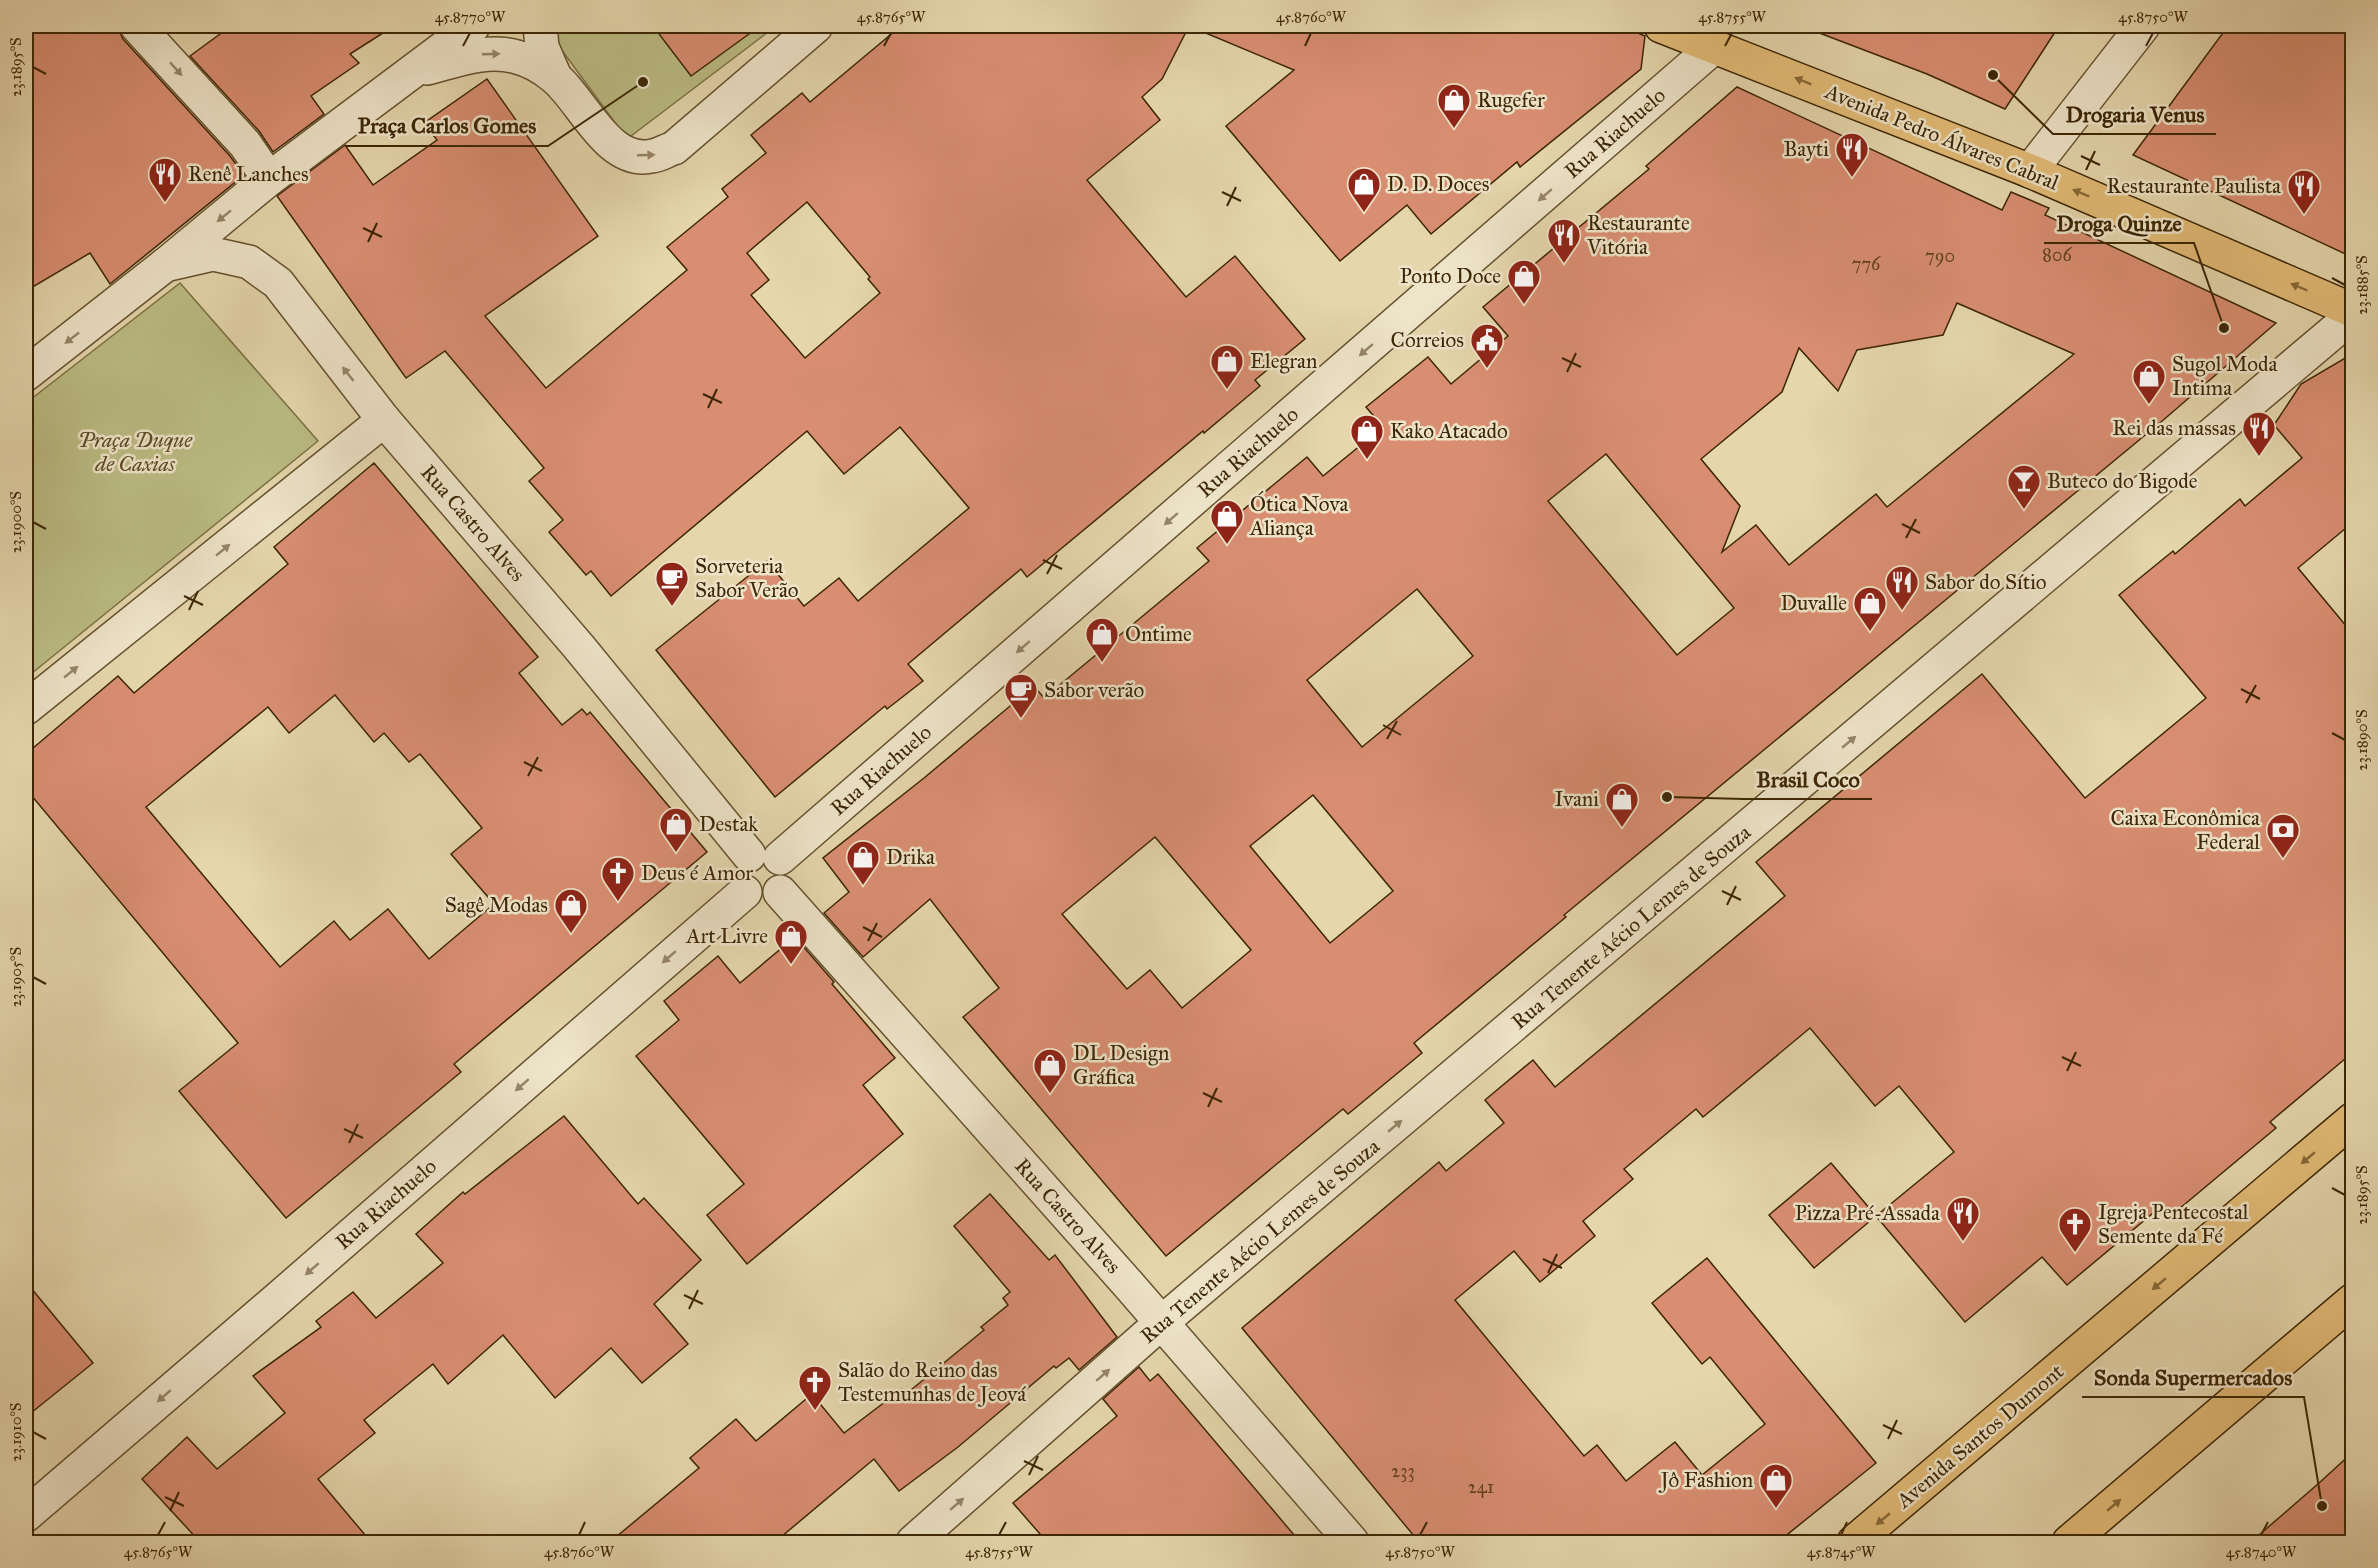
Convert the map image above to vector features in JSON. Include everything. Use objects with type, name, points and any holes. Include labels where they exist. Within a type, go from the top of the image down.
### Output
[{"type":"main road","name":"Avenida Pedro Álvares Cabral","points":[[1661,26],[2030,171],[2352,310]]},
{"type":"main road","name":"Avenida Santos Dumont","points":[[1854,1542],[2352,1120]]},
{"type":"main road","points":[[2314,1335],[2352,1285]]},
{"type":"main road","points":[[2069,1542],[2352,1302]]},
{"type":"street","points":[[137,26],[245,144],[269,179]]},
{"type":"street","points":[[26,374],[165,265],[269,179],[472,26]]},
{"type":"street","points":[[540,26],[542,47],[555,77],[611,144],[633,155],[651,157],[674,148],[816,26]]},
{"type":"street","points":[[2030,171],[2143,26]]},
{"type":"street","name":"Rua Riachuelo","points":[[765,856],[1716,46]]},
{"type":"street","points":[[413,72],[478,55],[498,54],[516,56],[555,77]]},
{"type":"street","name":"Rua Castro Alves","points":[[165,265],[213,254],[249,262],[278,283],[384,420],[579,647],[765,856]]},
{"type":"street","name":"Rua Tenente Aécio Lemes de Souza","points":[[913,1542],[1162,1322],[2352,316]]},
{"type":"street","points":[[26,708],[384,420]]},
{"type":"street","points":[[765,856],[785,864],[787,879],[780,892],[774,897],[758,899],[745,892],[741,885],[740,869],[743,860],[765,856]]},
{"type":"street","name":"Rua Riachuelo","points":[[26,1515],[745,892]]},
{"type":"street","name":"Rua Castro Alves","points":[[780,892],[1162,1322],[1352,1542]]},
{"type":"green space","points":[[544,26],[776,26],[627,139]]},
{"type":"green space","name":"Praça Duque de Caxias","points":[[180,283],[318,441],[26,678],[26,403]]},
{"type":"building","points":[[26,26],[117,26],[123,39],[230,156],[244,175],[110,284],[90,253],[26,291]]},
{"type":"building","points":[[231,26],[394,26],[350,54],[359,63],[311,96],[324,114],[273,152],[259,131],[190,56]]},
{"type":"building","points":[[653,26],[760,26],[691,76]]},
{"type":"building","points":[[901,26],[1189,26],[1162,79],[1142,97],[1160,120],[1087,180],[1186,297],[1235,256],[1305,339],[1255,380],[1260,386],[1204,433],[1203,431],[1027,577],[1021,569],[908,664],[923,681],[887,709],[885,706],[775,797],[656,650],[767,561],[804,606],[839,578],[858,601],[969,508],[900,427],[844,474],[807,431],[611,596],[591,571],[586,575],[549,532],[563,520],[529,481],[544,468],[445,351],[406,378],[277,196],[345,145],[373,185],[437,140],[424,123],[487,79],[598,236],[485,316],[546,388],[687,270],[667,247],[728,197],[722,189],[766,153],[751,135],[802,93],[810,102]],"holes":[[[807,202],[870,277],[868,279],[880,293],[805,358],[751,295],[769,280],[747,253]]]},
{"type":"building","points":[[1189,26],[1621,26],[1645,36],[1641,69],[1520,167],[1517,162],[1431,234],[1407,205],[1340,261],[1226,126],[1294,70]]},
{"type":"building","points":[[1810,26],[2059,26],[2005,109],[1927,74],[1809,29]]},
{"type":"building","points":[[2228,26],[2352,26],[2352,257],[2133,155]]},
{"type":"building","points":[[1737,87],[2002,210],[2011,192],[2049,208],[2045,215],[2276,323],[2161,422],[1564,915],[1566,917],[1414,1043],[1422,1053],[1348,1114],[1343,1109],[1166,1256],[963,1017],[999,988],[930,899],[863,957],[824,913],[849,892],[823,858],[924,778],[1034,686],[1044,698],[1209,561],[1197,548],[1307,457],[1323,476],[1383,427],[1366,407],[1428,357],[1451,384],[1508,336],[1483,307],[1649,169],[1646,166]],"holes":[[[1957,303],[2074,354],[1887,507],[1876,494],[1789,565],[1756,525],[1722,552],[1740,506],[1701,459],[1782,392],[1799,348],[1838,391],[1857,350],[1943,335]],[[1606,454],[1734,608],[1677,655],[1548,501]],[[1417,589],[1473,656],[1362,747],[1307,680]],[[1313,795],[1393,891],[1330,943],[1250,846]],[[1155,837],[1251,950],[1182,1008],[1150,970],[1127,989],[1062,914]]]},
{"type":"building","points":[[2352,354],[2352,523],[2298,568],[2352,633],[2352,1053],[2270,1122],[2276,1128],[2167,1219],[2158,1209],[2067,1285],[2042,1257],[1965,1322],[1876,1216],[1954,1152],[1899,1086],[1875,1106],[1810,1028],[1703,1117],[1696,1109],[1624,1169],[1633,1179],[1583,1221],[1595,1236],[1540,1282],[1514,1251],[1455,1300],[1584,1456],[1597,1445],[1626,1481],[1675,1442],[1702,1475],[1765,1424],[1710,1357],[1702,1364],[1652,1303],[1707,1258],[1876,1463],[1778,1542],[1419,1542],[1242,1328],[1439,1162],[1446,1171],[1504,1123],[1485,1100],[1533,1060],[1555,1087],[1785,896],[1756,862],[1982,674],[2085,798],[2206,698],[2119,595],[2173,551],[2175,554],[2240,499],[2245,506],[2302,458],[2274,425],[2301,384]]},
{"type":"building","points":[[374,463],[538,657],[519,673],[562,725],[582,709],[587,715],[590,712],[707,852],[454,1064],[461,1072],[286,1218],[179,1091],[238,1043],[26,789],[26,754],[118,676],[134,693],[288,564],[274,547]],"holes":[[[335,695],[374,742],[384,733],[409,762],[420,754],[482,828],[451,854],[494,904],[429,959],[388,909],[350,940],[334,921],[280,967],[146,807],[268,707],[289,733]]]},
{"type":"building","points":[[795,937],[895,1058],[863,1085],[903,1134],[747,1264],[707,1215],[744,1184],[636,1056],[679,1020],[664,1001],[718,956],[740,983]]},
{"type":"building","points":[[564,1116],[638,1204],[644,1198],[701,1260],[654,1304],[688,1344],[642,1383],[611,1348],[555,1398],[503,1335],[448,1384],[433,1364],[364,1420],[375,1433],[318,1479],[371,1542],[200,1542],[142,1479],[187,1437],[217,1469],[285,1413],[253,1376],[321,1327],[316,1321],[353,1292],[376,1318],[443,1263],[416,1234],[463,1192],[465,1194]]},
{"type":"building","points":[[1831,1163],[1876,1216],[1814,1268],[1769,1215]]},
{"type":"building","points":[[990,1194],[1049,1260],[1055,1255],[1117,1337],[1079,1370],[1069,1358],[1056,1368],[1054,1366],[958,1447],[899,1491],[874,1459],[775,1542],[610,1542],[699,1468],[690,1458],[736,1419],[756,1441],[812,1394],[844,1433],[902,1389],[906,1394],[984,1330],[981,1327],[1008,1305],[1003,1298],[1010,1292],[954,1226]]},
{"type":"building","points":[[26,1282],[93,1363],[26,1417]]},
{"type":"building","points":[[1139,1367],[1150,1381],[1158,1374],[1300,1542],[1047,1542],[1013,1503],[1117,1416],[1103,1399]]},
{"type":"building","points":[[2352,1453],[2352,1542],[2251,1542],[2319,1483]]},
{"type":"place","name":"Drogaria Venus","points":[[1993,75]]},
{"type":"place","name":"Praça Carlos Gomes","points":[[643,82]]},
{"type":"place","name":"Rugefer","points":[[1454,129]]},
{"type":"place","name":"Bayti","points":[[1852,178]]},
{"type":"place","name":"Renê Lanches","points":[[165,203]]},
{"type":"place","name":"D. D. Doces","points":[[1364,213]]},
{"type":"place","name":"Restaurante Paulista","points":[[2304,215]]},
{"type":"place","name":"Restaurante Vitória","points":[[1564,264]]},
{"type":"place","name":"Ponto Doce","points":[[1524,305]]},
{"type":"place","name":"Droga Quinze","points":[[2224,328]]},
{"type":"place","name":"Correios","points":[[1487,369]]},
{"type":"place","name":"Elegran","points":[[1227,390]]},
{"type":"place","name":"Sugol Moda Intima","points":[[2149,405]]},
{"type":"place","name":"Rei das massas","points":[[2259,457]]},
{"type":"place","name":"Kako Atacado","points":[[1367,460]]},
{"type":"place","name":"Buteco do Bigode","points":[[2024,510]]},
{"type":"place","name":"Ótica Nova Aliança","points":[[1227,545]]},
{"type":"place","name":"Sorveteria Sabor Verão","points":[[672,607]]},
{"type":"place","name":"Sabor do Sítio","points":[[1902,611]]},
{"type":"place","name":"Duvalle","points":[[1870,632]]},
{"type":"place","name":"Ontime","points":[[1102,663]]},
{"type":"place","name":"Sabor verão","points":[[1021,719]]},
{"type":"place","name":"Brasil Coco","points":[[1667,797]]},
{"type":"place","name":"Ivani","points":[[1622,828]]},
{"type":"place","name":"Destak","points":[[676,853]]},
{"type":"place","name":"Caixa Econômica Federal","points":[[2283,859]]},
{"type":"place","name":"Drika","points":[[863,886]]},
{"type":"place","name":"Deus é Amor","points":[[618,902]]},
{"type":"place","name":"Sagê Modas","points":[[571,934]]},
{"type":"place","name":"Art Livre","points":[[791,965]]},
{"type":"place","name":"DL Design Gráfica","points":[[1050,1094]]},
{"type":"place","name":"Pizza Pré-Assada","points":[[1963,1242]]},
{"type":"place","name":"Igreja Pentecostal Semente da Fé","points":[[2075,1253]]},
{"type":"place","name":"Salão do Reino das Testemunhas de Jeová","points":[[815,1411]]},
{"type":"place","name":"Sonda Supermercados","points":[[2322,1506]]},
{"type":"place","name":"Jô Fashion","points":[[1776,1509]]}]
